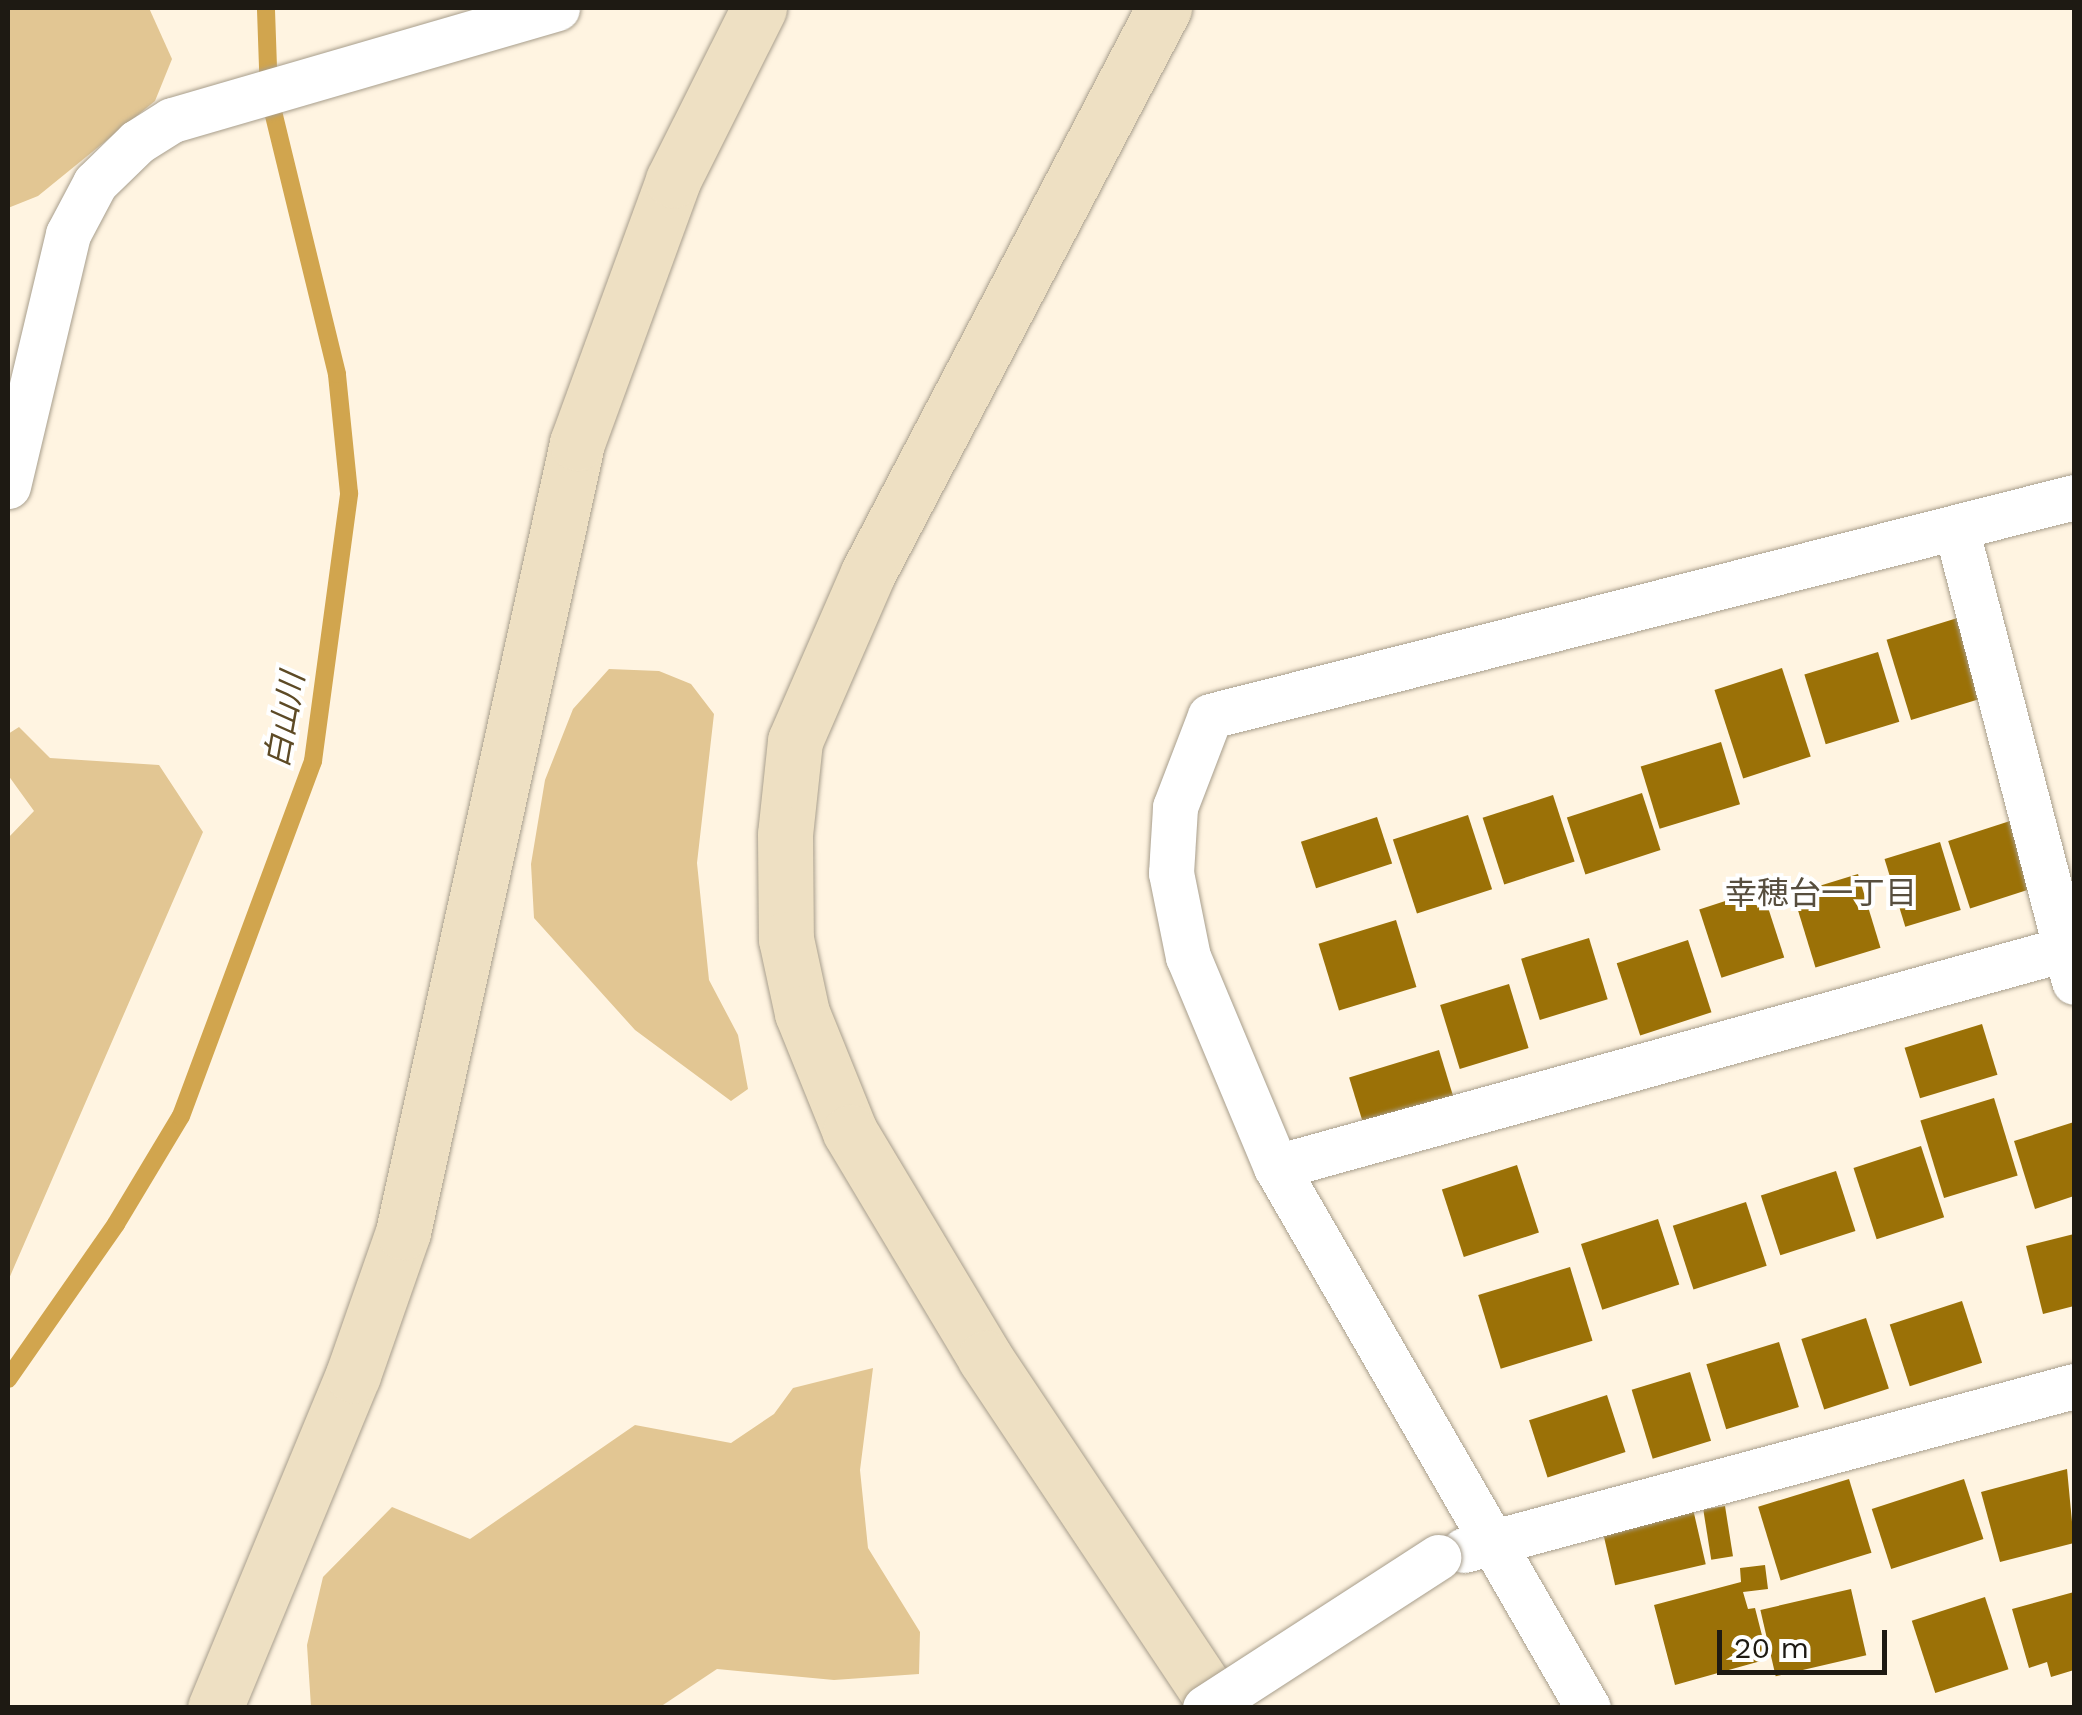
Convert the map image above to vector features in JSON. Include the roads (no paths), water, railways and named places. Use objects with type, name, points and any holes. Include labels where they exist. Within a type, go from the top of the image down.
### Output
[{"type":"street","points":[[8,486],[68,234],[95,183],[136,142],[172,120],[557,8]]},
{"type":"street","points":[[215,1708],[353,1375],[403,1232],[576,443],[672,180],[759,8]]},
{"type":"street","points":[[1164,8],[868,574],[795,741],[785,834],[786,938],[802,1014],[850,1132],[985,1358],[1218,1708]]},
{"type":"street","points":[[1588,1708],[1276,1166],[1188,957],[1171,874],[1175,807],[1210,716],[2074,497]]},
{"type":"street","points":[[1276,1166],[2070,966],[1956,528]]},
{"type":"street","points":[[1205,1708],[1438,1557],[2074,1386]]},
{"type":"waterway","name":"白山川","points":[[8,1379],[116,1224],[181,1116],[313,761],[349,493],[337,374],[269,96],[266,8]]},
{"type":"district","name":"幸穂台一丁目","points":[[1821,893]]}]
